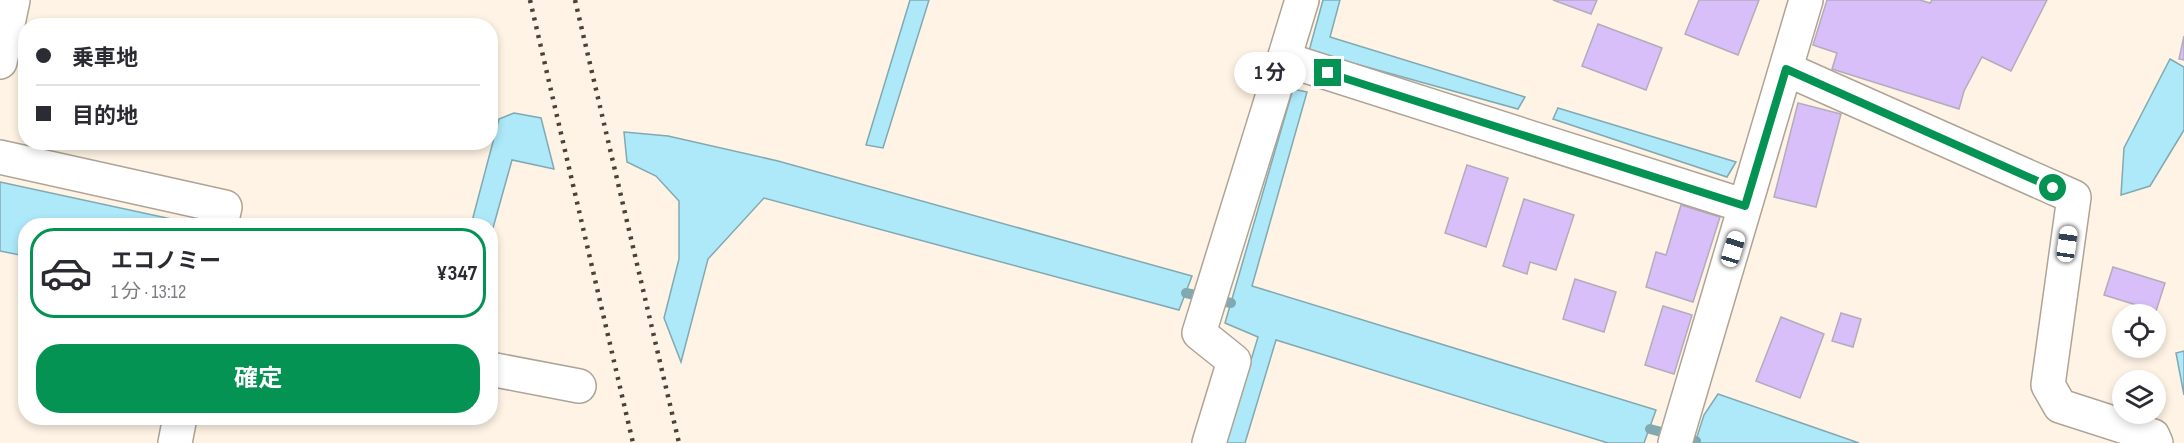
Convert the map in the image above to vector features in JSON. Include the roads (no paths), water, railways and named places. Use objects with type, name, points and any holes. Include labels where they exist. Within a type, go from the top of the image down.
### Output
[{"type":"street","points":[[0,62],[13,0]]},
{"type":"street","points":[[1209,443],[1234,361],[1198,333],[1302,0]]},
{"type":"street","points":[[1678,432],[1806,0]]},
{"type":"street","points":[[1284,59],[1745,206]]},
{"type":"street","points":[[1786,69],[2074,197],[2048,385],[2060,406],[2153,436],[2156,443]]},
{"type":"street","points":[[0,157],[225,207],[223,218]]},
{"type":"street","points":[[498,371],[579,386]]},
{"type":"street","points":[[175,443],[178,425]]},
{"type":"water","points":[[910,0],[929,0],[883,148],[866,145]]},
{"type":"water","points":[[1323,0],[1340,0],[1330,37],[1525,97],[1518,109],[1309,51]]},
{"type":"water","points":[[2170,59],[2184,67],[2184,130],[2150,186],[2121,195],[2124,148]]},
{"type":"water","points":[[1293,89],[1307,92],[1252,286],[1656,410],[1644,443],[1608,443],[1276,340],[1245,443],[1226,443],[1258,337],[1225,323]]},
{"type":"water","points":[[1558,108],[1736,162],[1727,177],[1553,119]]},
{"type":"water","points":[[514,113],[541,118],[554,169],[512,160],[496,218],[473,218],[491,150],[498,150],[499,119]]},
{"type":"water","points":[[624,132],[668,136],[778,161],[1192,276],[1179,310],[764,198],[708,259],[681,362],[664,318],[679,259],[679,201],[656,176],[627,162]]},
{"type":"water","points":[[0,182],[167,218],[18,218],[18,255],[0,251]]},
{"type":"water","points":[[2184,351],[2184,395],[2176,353]]},
{"type":"water","points":[[1718,394],[1859,443],[1695,443],[1704,415]]},
{"type":"waterway","points":[[1186,293],[1231,303]]},
{"type":"waterway","points":[[1650,429],[1696,441]]},
{"type":"railway","points":[[530,0],[633,443]]},
{"type":"railway","points":[[575,0],[679,443]]}]
